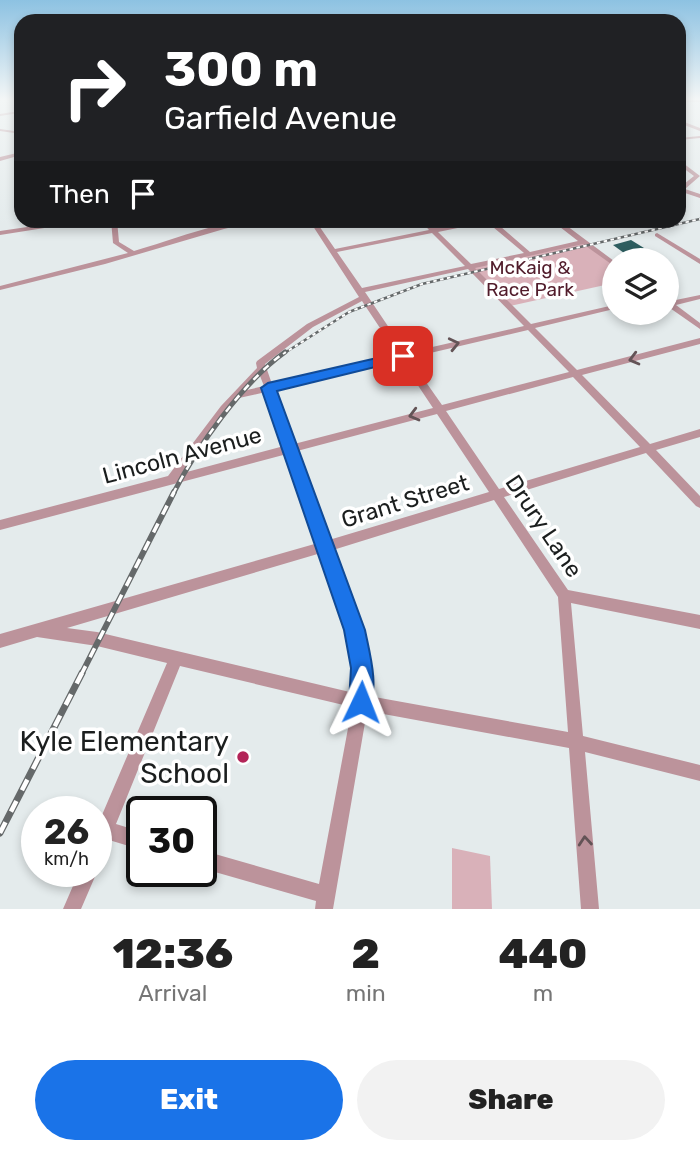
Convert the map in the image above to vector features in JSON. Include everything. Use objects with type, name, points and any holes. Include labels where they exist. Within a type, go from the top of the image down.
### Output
[{"type":"street","points":[[0,233],[35,228]]},
{"type":"street","points":[[115,228],[116,243],[134,254]]},
{"type":"street","points":[[0,288],[134,254],[220,228]]},
{"type":"street","name":"Drury Lane","points":[[318,228],[564,595],[590,909]]},
{"type":"street","points":[[430,228],[530,327],[700,503]]},
{"type":"street","points":[[334,251],[451,228]]},
{"type":"street","points":[[497,228],[529,254]]},
{"type":"street","points":[[565,228],[602,255]]},
{"type":"street","points":[[657,235],[700,262]]},
{"type":"street","points":[[172,480],[234,396],[261,366],[298,333],[362,294],[470,266],[583,242]]},
{"type":"street","points":[[679,301],[700,297]]},
{"type":"street","points":[[234,396],[602,310]]},
{"type":"street","points":[[679,311],[700,327]]},
{"type":"street","name":"Lincoln Avenue","points":[[0,525],[700,341]]},
{"type":"street","points":[[217,865],[325,902],[361,702],[362,668],[355,630],[261,366]]},
{"type":"street","name":"Grant Street","points":[[0,641],[497,496],[700,433]]},
{"type":"street","points":[[564,595],[700,622]]},
{"type":"street","points":[[35,630],[97,639],[361,702],[577,742],[700,773]]},
{"type":"street","points":[[112,813],[176,659]]},
{"type":"street","points":[[72,909],[82,887]]},
{"type":"green space","name":"McKaig & Race Park","points":[[583,242],[602,256],[602,286],[510,306],[470,266]]},
{"type":"green space","points":[[452,848],[490,856],[492,909],[452,909]]},
{"type":"building","points":[[631,240],[644,248],[617,248],[613,245]]},
{"type":"railway","points":[[686,222],[700,219]]},
{"type":"railway","points":[[283,354],[349,312],[422,284],[662,228]]},
{"type":"railway","points":[[173,494],[222,417],[253,381],[285,352]]},
{"type":"railway","points":[[81,675],[174,492]]},
{"type":"railway","points":[[0,833],[82,673]]},
{"type":"place","name":"Kyle Elementary School","points":[[243,757]]},
{"type":"route","points":[[361,702],[362,668],[355,630],[268,388],[403,356]]}]
